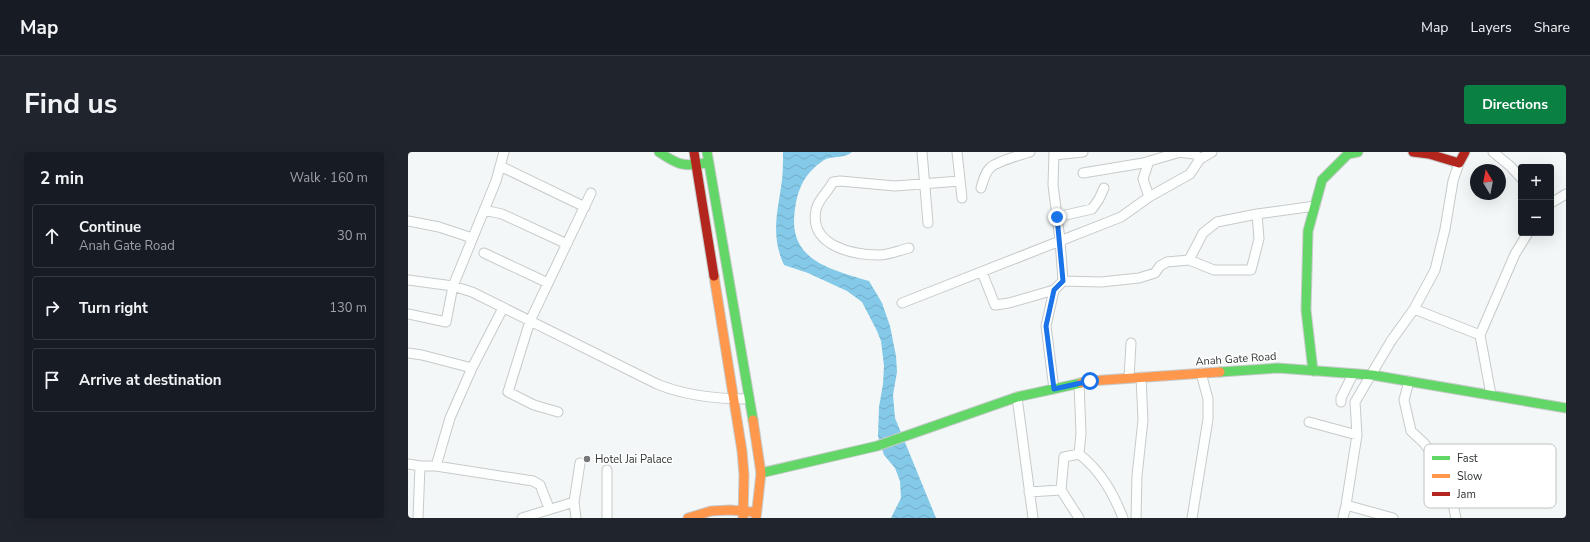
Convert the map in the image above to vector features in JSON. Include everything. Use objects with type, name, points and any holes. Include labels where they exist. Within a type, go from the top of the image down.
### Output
[{"type":"street","points":[[408,314],[446,322],[453,286],[496,181],[504,152]]},
{"type":"street","points":[[659,152],[676,164],[686,167],[709,162]]},
{"type":"street","points":[[694,152],[742,451],[743,515]]},
{"type":"street","points":[[688,518],[711,511],[743,515],[757,515],[761,471],[707,152]]},
{"type":"street","points":[[922,152],[928,223]]},
{"type":"street","points":[[957,152],[962,198]]},
{"type":"street","points":[[981,188],[984,178],[991,167],[1011,158],[1030,152]]},
{"type":"street","points":[[1063,281],[1060,240],[1053,185],[1054,153],[1083,152]]},
{"type":"street","points":[[1083,173],[1143,163],[1176,152],[1195,154],[1200,159]]},
{"type":"street","points":[[902,303],[1120,217],[1149,197],[1190,174],[1200,159],[1212,152]]},
{"type":"street","points":[[1313,371],[1306,310],[1308,231],[1322,180],[1344,153],[1358,152]]},
{"type":"street","points":[[1413,152],[1429,154],[1460,162]]},
{"type":"street","points":[[1343,518],[1357,435],[1355,402],[1391,341],[1414,309],[1435,270],[1445,229],[1453,181],[1465,152]]},
{"type":"street","points":[[1493,152],[1518,175]]},
{"type":"street","points":[[1149,161],[1143,178],[1149,197]]},
{"type":"street","points":[[500,166],[585,207]]},
{"type":"street","points":[[909,248],[881,255],[859,253],[834,247],[820,235],[815,223],[816,210],[820,200],[828,192],[833,182],[840,181],[895,186],[924,185],[960,181]]},
{"type":"street","points":[[1057,217],[1092,209],[1104,188]]},
{"type":"street","points":[[558,412],[534,405],[508,392],[530,321],[591,193]]},
{"type":"street","points":[[1554,201],[1566,194]]},
{"type":"street","points":[[1189,260],[1203,233],[1217,222],[1257,214],[1315,206]]},
{"type":"street","points":[[484,210],[502,214],[567,244]]},
{"type":"street","points":[[982,272],[995,305],[1009,303],[1054,290],[1063,281],[1101,282],[1139,278],[1155,273],[1160,266],[1167,262],[1189,260],[1214,270],[1251,270],[1259,239],[1257,214]]},
{"type":"street","points":[[408,222],[439,227],[472,238]]},
{"type":"street","points":[[1491,395],[1480,335],[1515,254],[1526,236]]},
{"type":"street","points":[[484,253],[548,283]]},
{"type":"street","points":[[408,280],[453,286],[472,292],[657,384],[672,390],[709,398],[748,399]]},
{"type":"street","points":[[1054,290],[1046,326],[1054,389]]},
{"type":"street","points":[[436,466],[450,418],[472,368],[503,308]]},
{"type":"street","points":[[1414,309],[1480,335]]},
{"type":"street","points":[[1129,378],[1131,343]]},
{"type":"street","points":[[408,353],[422,355],[472,368]]},
{"type":"street","name":"Anah Gate Road","points":[[761,471],[877,446],[1017,397],[1090,381],[1278,368],[1372,375],[1566,408]]},
{"type":"street","points":[[1192,518],[1208,419],[1208,399],[1201,373]]},
{"type":"street","points":[[1340,402],[1340,398],[1353,374]]},
{"type":"street","points":[[1136,518],[1137,476],[1143,420],[1142,377]]},
{"type":"street","points":[[1409,381],[1404,400],[1411,431],[1424,444]]},
{"type":"street","points":[[1079,383],[1081,433],[1079,454]]},
{"type":"street","points":[[1017,397],[1033,518]]},
{"type":"street","points":[[1309,422],[1357,435]]},
{"type":"street","points":[[1079,518],[1061,490],[1064,456],[1079,454],[1090,463],[1103,478],[1116,500],[1123,518]]},
{"type":"street","points":[[743,470],[744,465],[751,461],[756,462],[761,471]]},
{"type":"street","points":[[576,518],[574,502],[580,462]]},
{"type":"street","points":[[408,464],[436,466],[533,481],[540,485],[549,508]]},
{"type":"street","points":[[418,518],[420,466]]},
{"type":"street","points":[[607,470],[608,518]]},
{"type":"street","points":[[1029,492],[1061,490]]},
{"type":"street","points":[[743,491],[746,498],[751,499],[757,496],[759,492]]},
{"type":"street","points":[[522,518],[549,508],[574,502]]},
{"type":"street","points":[[1346,505],[1393,518]]},
{"type":"street","points":[[1454,508],[1456,518]]},
{"type":"water","points":[[783,152],[852,152],[843,156],[826,159],[815,167],[806,177],[797,197],[794,226],[798,240],[804,251],[814,260],[839,272],[869,281],[882,303],[890,326],[896,356],[897,372],[893,395],[895,418],[936,518],[891,518],[901,498],[900,481],[895,468],[884,455],[878,436],[879,407],[884,366],[881,341],[862,302],[847,291],[808,273],[784,265],[777,243],[776,233]]},
{"type":"traffic: fast","points":[[659,152],[671,160],[681,164],[692,165],[706,163]]},
{"type":"traffic: fast","points":[[707,152],[753,420]]},
{"type":"traffic: fast","points":[[1313,371],[1306,310],[1308,231],[1322,180],[1348,154],[1358,152]]},
{"type":"traffic: fast","points":[[1220,372],[1278,368],[1372,375],[1566,408]]},
{"type":"traffic: fast","points":[[761,473],[877,446],[1017,397],[1081,383]]},
{"type":"traffic: slow","points":[[714,276],[742,451],[744,475],[743,518]]},
{"type":"traffic: slow","points":[[1081,383],[1090,381],[1220,372]]},
{"type":"traffic: slow","points":[[753,420],[761,473],[756,518]]},
{"type":"traffic: slow","points":[[688,518],[711,511],[730,510],[753,512]]},
{"type":"traffic: jam","points":[[694,152],[714,276]]},
{"type":"traffic: jam","points":[[1413,152],[1429,154],[1459,163],[1465,152]]},
{"type":"place","name":"Hotel Jai Palace","points":[[587,459]]},
{"type":"route","points":[[1057,217],[1063,281],[1054,290],[1046,326],[1054,389],[1090,381]]}]
